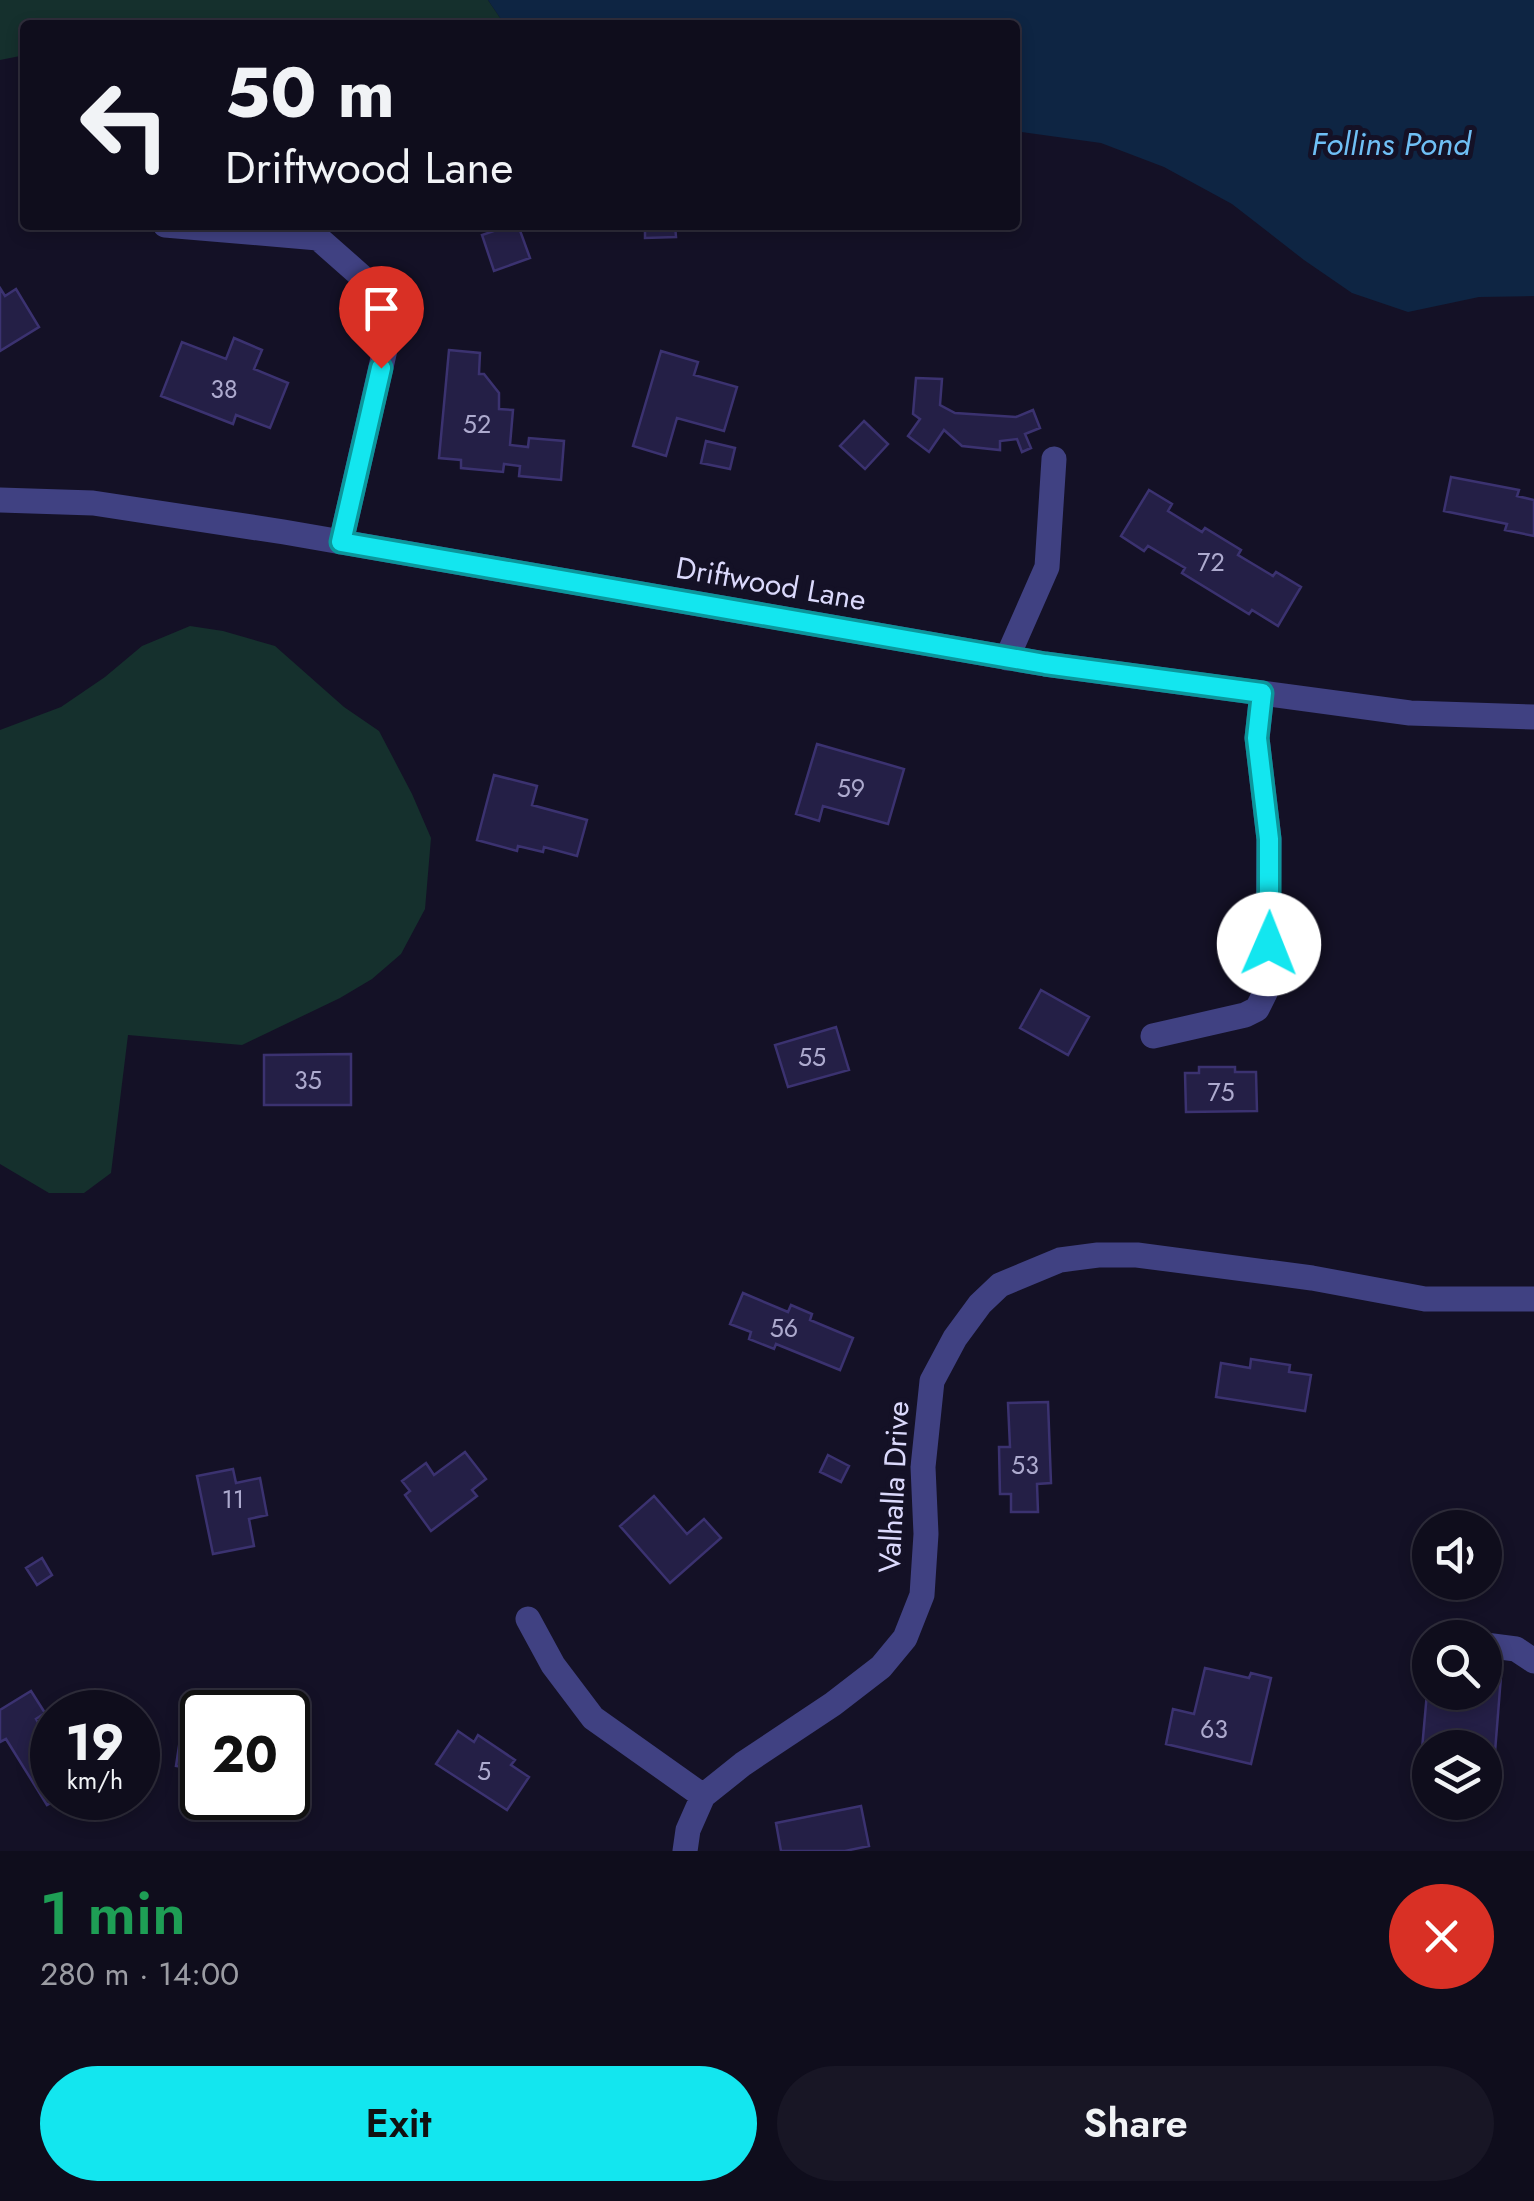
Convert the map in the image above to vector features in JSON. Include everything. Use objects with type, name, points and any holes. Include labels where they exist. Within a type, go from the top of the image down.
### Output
[{"type":"street","points":[[224,230],[318,238],[370,284],[397,298],[341,542]]},
{"type":"street","points":[[1007,658],[1047,567],[1054,459]]},
{"type":"street","name":"Driftwood Lane","points":[[0,500],[92,504],[341,542],[1007,658],[1410,713],[1534,716]]},
{"type":"street","points":[[1154,1036],[1244,1015],[1257,1008],[1265,993],[1270,922],[1269,839],[1257,738],[1262,693]]},
{"type":"street","name":"Valhalla Drive","points":[[702,1796],[881,1667],[905,1638],[922,1596],[926,1547],[923,1468],[932,1381],[955,1338],[980,1304],[1000,1286],[1060,1260],[1098,1255],[1137,1256],[1312,1278],[1426,1299],[1534,1298]]},
{"type":"street","points":[[528,1619],[553,1665],[593,1718],[702,1796],[688,1830],[685,1851]]},
{"type":"street","points":[[1502,1647],[1516,1649],[1534,1661]]},
{"type":"green space","points":[[0,0],[488,0],[502,20],[20,20],[20,56],[0,60]]},
{"type":"green space","points":[[190,626],[275,646],[344,707],[379,731],[431,838],[425,909],[401,954],[372,979],[242,1045],[128,1035],[111,1173],[84,1193],[49,1193],[0,1164],[0,730],[61,707],[142,646]]},
{"type":"water","name":"Follins Pond","points":[[488,0],[1534,0],[1534,296],[1479,297],[1408,312],[1352,293],[1232,204],[1164,167],[1101,143],[1020,132],[1020,20],[502,20]]},
{"type":"building","points":[[496,230],[520,230],[530,258],[494,271],[482,235]]},
{"type":"building","points":[[645,230],[675,230],[676,237],[645,238]]},
{"type":"building","points":[[0,288],[5,296],[16,289],[39,327],[0,351]]},
{"type":"building","points":[[234,338],[262,350],[254,369],[288,383],[270,428],[236,415],[233,424],[161,396],[182,342],[226,359]]},
{"type":"building","points":[[449,350],[480,353],[479,374],[484,374],[499,393],[499,409],[513,410],[510,445],[528,447],[529,438],[564,441],[561,480],[519,476],[520,466],[504,464],[503,472],[461,468],[461,460],[439,458]]},
{"type":"building","points":[[661,351],[698,362],[694,375],[737,387],[724,431],[677,418],[666,456],[633,446]]},
{"type":"building","points":[[916,378],[942,379],[940,405],[955,413],[1016,417],[1033,410],[1040,428],[1025,434],[1031,448],[1022,452],[1017,439],[1000,441],[1000,450],[962,446],[944,430],[929,452],[908,436],[920,419],[913,414]]},
{"type":"building","points":[[864,421],[888,444],[865,469],[840,446]]},
{"type":"building","points":[[706,441],[735,448],[730,469],[701,463]]},
{"type":"building","points":[[1451,477],[1519,490],[1517,496],[1534,500],[1534,536],[1505,530],[1507,524],[1444,511]]},
{"type":"building","points":[[1149,490],[1172,504],[1168,511],[1241,550],[1238,555],[1273,576],[1276,572],[1301,587],[1278,626],[1252,610],[1249,614],[1182,573],[1185,568],[1148,546],[1144,551],[1121,536]]},
{"type":"building","points":[[817,744],[904,769],[888,824],[823,806],[819,821],[796,814]]},
{"type":"building","points":[[494,775],[537,786],[532,805],[587,820],[577,856],[544,847],[543,852],[518,846],[517,851],[477,840]]},
{"type":"building","points":[[1041,990],[1089,1017],[1068,1055],[1020,1028]]},
{"type":"building","points":[[836,1027],[849,1070],[788,1087],[775,1045]]},
{"type":"building","points":[[351,1054],[351,1105],[264,1105],[264,1055]]},
{"type":"building","points":[[1199,1067],[1235,1067],[1235,1072],[1256,1072],[1257,1111],[1186,1112],[1185,1073],[1199,1073]]},
{"type":"building","points":[[743,1293],[788,1312],[791,1305],[812,1314],[810,1320],[853,1338],[840,1370],[776,1344],[774,1349],[749,1339],[751,1332],[730,1324]]},
{"type":"building","points":[[1251,1359],[1290,1365],[1289,1372],[1311,1375],[1305,1411],[1216,1397],[1221,1363],[1250,1368]]},
{"type":"building","points":[[1048,1402],[1051,1483],[1037,1484],[1038,1512],[1011,1512],[1011,1494],[1000,1494],[999,1447],[1010,1447],[1008,1403]]},
{"type":"building","points":[[465,1452],[486,1479],[472,1490],[477,1496],[431,1531],[405,1495],[410,1491],[402,1481],[426,1463],[434,1475]]},
{"type":"building","points":[[828,1455],[849,1466],[841,1482],[820,1472]]},
{"type":"building","points":[[233,1469],[236,1483],[260,1478],[267,1515],[249,1519],[254,1546],[213,1554],[197,1476]]},
{"type":"building","points":[[654,1496],[687,1534],[704,1519],[721,1538],[670,1583],[620,1526]]},
{"type":"building","points":[[42,1558],[52,1575],[37,1585],[26,1568]]},
{"type":"building","points":[[1205,1668],[1249,1678],[1251,1673],[1271,1678],[1251,1764],[1166,1744],[1173,1709],[1194,1714]]},
{"type":"building","points":[[30,1692],[30,1778],[6,1739],[0,1742],[0,1710]]},
{"type":"building","points":[[1425,1710],[1498,1710],[1497,1730],[1424,1730]]},
{"type":"building","points":[[458,1731],[474,1742],[478,1735],[515,1760],[511,1765],[529,1777],[507,1810],[436,1764]]},
{"type":"building","points":[[861,1806],[869,1846],[845,1851],[781,1851],[776,1823]]},
{"type":"route","points":[[381,368],[341,542],[1045,664],[1262,693],[1257,738],[1269,839],[1269,944]]}]
